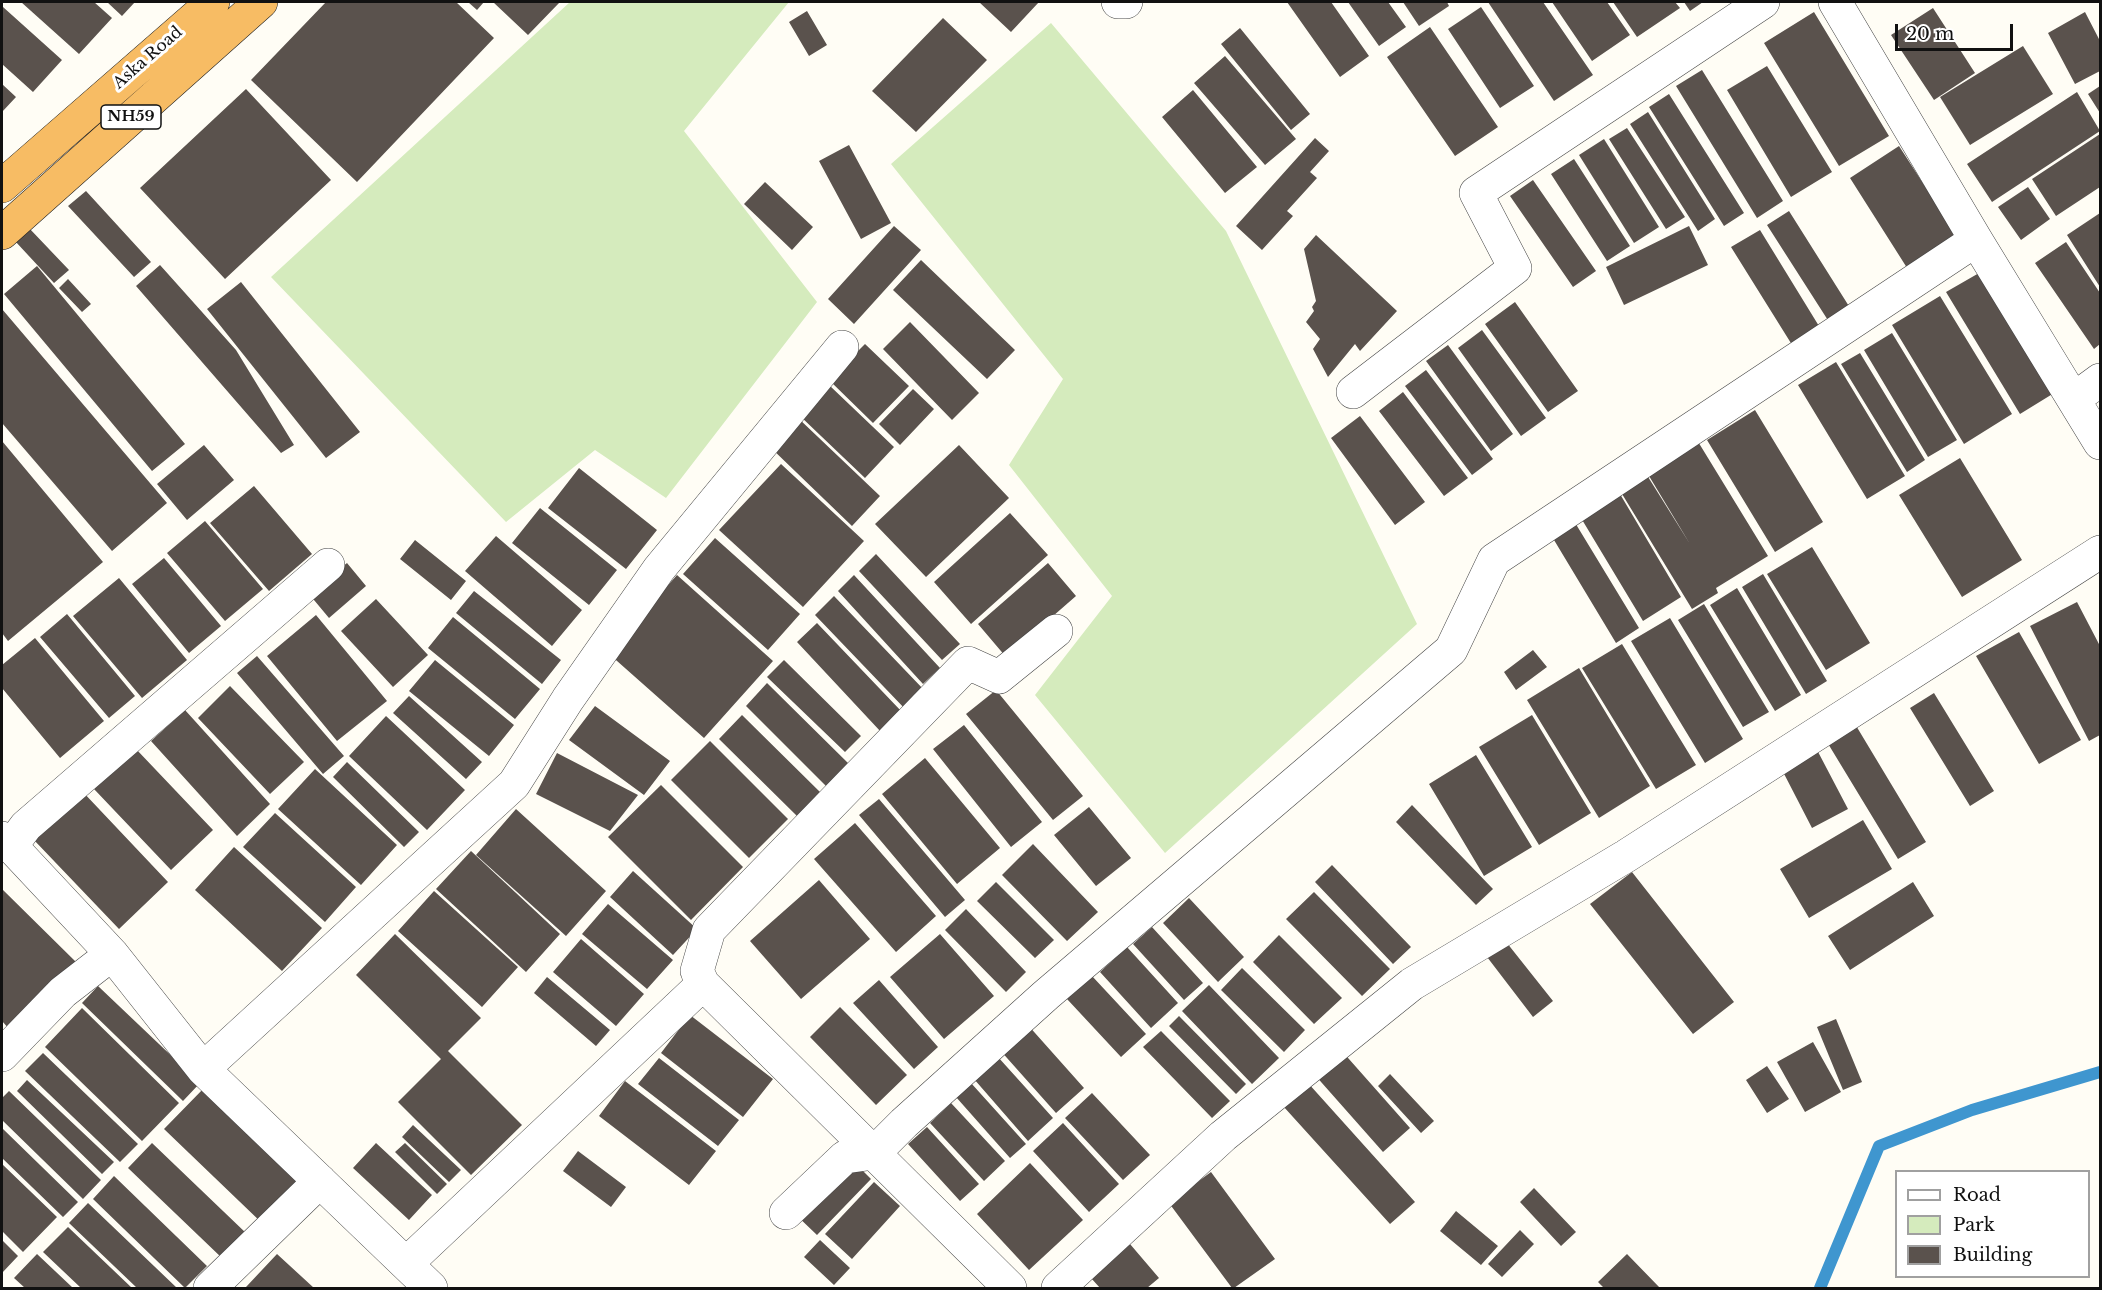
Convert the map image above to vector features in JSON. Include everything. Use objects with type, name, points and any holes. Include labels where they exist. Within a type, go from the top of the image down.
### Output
[{"type":"highway","name":"Aska Road","points":[[2,186],[213,2]]},
{"type":"highway","name":"NH59","points":[[2,233],[261,2]]},
{"type":"street","points":[[1118,2],[1126,2]]},
{"type":"street","points":[[1353,392],[1515,268],[1476,193],[1763,2]]},
{"type":"street","points":[[1835,2],[2100,443]]},
{"type":"street","points":[[786,1213],[845,1157],[874,1153],[1046,995],[1451,650],[1494,560],[1976,240]]},
{"type":"street","points":[[203,1069],[514,784],[568,699],[659,569],[842,347]]},
{"type":"street","points":[[2074,399],[2100,380]]},
{"type":"street","points":[[1058,1288],[1223,1136],[1412,984],[1626,856],[2100,552]]},
{"type":"street","points":[[327,565],[6,842],[112,954],[203,1069],[431,1288]]},
{"type":"street","points":[[1010,1288],[703,984],[697,971],[709,930],[968,663],[999,677],[1056,631]]},
{"type":"street","points":[[2,1055],[63,992],[112,954]]},
{"type":"street","points":[[406,1264],[703,984]]},
{"type":"street","points":[[210,1288],[320,1181]]},
{"type":"green space","points":[[570,2],[789,2],[684,131],[817,302],[666,498],[595,450],[506,522],[271,277]]},
{"type":"green space","points":[[1051,23],[1226,231],[1417,624],[1165,853],[1035,695],[1112,596],[1009,465],[1063,379],[891,164]]},
{"type":"building","points":[[21,2],[94,2],[112,18],[79,54]]},
{"type":"building","points":[[107,2],[135,2],[122,16]]},
{"type":"building","points":[[326,2],[456,2],[494,38],[357,182],[251,80]]},
{"type":"building","points":[[468,2],[484,2],[477,10]]},
{"type":"building","points":[[493,2],[560,2],[528,35]]},
{"type":"building","points":[[979,2],[1039,2],[1011,32]]},
{"type":"building","points":[[1287,2],[1331,2],[1369,56],[1340,77]]},
{"type":"building","points":[[1348,2],[1388,2],[1406,27],[1379,46]]},
{"type":"building","points":[[1403,2],[1447,2],[1449,6],[1419,26]]},
{"type":"building","points":[[1488,2],[1543,2],[1593,75],[1554,101]]},
{"type":"building","points":[[1552,2],[1607,2],[1630,35],[1592,61]]},
{"type":"building","points":[[1613,2],[1675,2],[1680,8],[1637,37]]},
{"type":"building","points":[[1684,2],[1703,2],[1690,11]]},
{"type":"building","points":[[3,7],[62,60],[33,92],[2,64]]},
{"type":"building","points":[[1481,7],[1534,86],[1500,108],[1448,29]]},
{"type":"building","points":[[1933,8],[1975,73],[1934,100],[1891,35]]},
{"type":"building","points":[[807,11],[827,45],[809,56],[789,22]]},
{"type":"building","points":[[1814,12],[1889,136],[1839,166],[1764,43]]},
{"type":"building","points":[[2085,12],[2100,41],[2100,71],[2075,84],[2048,33]]},
{"type":"building","points":[[943,18],[987,60],[916,132],[872,91]]},
{"type":"building","points":[[1430,27],[1498,127],[1455,156],[1387,57]]},
{"type":"building","points":[[1240,28],[1310,114],[1291,130],[1221,44]]},
{"type":"building","points":[[2023,46],[2053,94],[1970,145],[1940,97]]},
{"type":"building","points":[[1225,56],[1296,139],[1265,165],[1194,83]]},
{"type":"building","points":[[1767,66],[1832,172],[1791,197],[1727,90]]},
{"type":"building","points":[[1702,70],[1783,201],[1757,218],[1676,86]]},
{"type":"building","points":[[2,84],[16,97],[2,112]]},
{"type":"building","points":[[2100,86],[2100,113],[2088,94]]},
{"type":"building","points":[[246,89],[331,180],[225,279],[140,188]]},
{"type":"building","points":[[1193,90],[1257,167],[1225,193],[1162,117]]},
{"type":"building","points":[[2077,92],[2100,131],[1992,202],[1967,164]]},
{"type":"building","points":[[1669,94],[1744,213],[1724,226],[1649,107]]},
{"type":"building","points":[[1648,112],[1715,219],[1698,231],[1630,124]]},
{"type":"building","points":[[1627,128],[1685,217],[1666,229],[1609,139]]},
{"type":"building","points":[[2100,134],[2100,187],[2056,216],[2032,179]]},
{"type":"building","points":[[1315,138],[1329,151],[1310,172],[1317,178],[1287,211],[1293,216],[1262,250],[1236,226]]},
{"type":"building","points":[[1604,139],[1659,227],[1634,243],[1579,155]]},
{"type":"building","points":[[849,145],[891,223],[861,239],[819,161]]},
{"type":"building","points":[[1899,146],[1959,239],[1909,271],[1850,178]]},
{"type":"building","points":[[1574,159],[1630,246],[1607,261],[1551,174]]},
{"type":"building","points":[[1533,180],[1596,271],[1573,287],[1510,196]]},
{"type":"building","points":[[765,182],[813,227],[792,250],[744,204]]},
{"type":"building","points":[[2028,187],[2050,219],[2021,240],[1998,207]]},
{"type":"building","points":[[86,191],[151,262],[134,277],[68,206]]},
{"type":"building","points":[[1789,211],[1852,311],[1831,325],[1767,225]]},
{"type":"building","points":[[2100,213],[2100,287],[2067,235]]},
{"type":"building","points":[[894,226],[921,250],[854,324],[828,299]]},
{"type":"building","points":[[1689,226],[1708,265],[1624,305],[1606,267]]},
{"type":"building","points":[[29,228],[69,270],[54,283],[15,241]]},
{"type":"building","points":[[1760,230],[1822,331],[1794,348],[1731,247]]},
{"type":"building","points":[[1316,235],[1397,311],[1360,351],[1355,344],[1328,377],[1313,349],[1320,339],[1306,322],[1314,311],[1312,307],[1316,301],[1304,249]]},
{"type":"building","points":[[2066,242],[2100,293],[2100,344],[2094,349],[2035,263]]},
{"type":"building","points":[[921,260],[1015,350],[987,379],[893,290]]},
{"type":"building","points":[[160,265],[236,350],[294,445],[281,453],[136,286]]},
{"type":"building","points":[[37,266],[185,444],[152,471],[4,294]]},
{"type":"building","points":[[1986,269],[2059,390],[2020,414],[1946,292]]},
{"type":"building","points":[[68,279],[91,304],[82,312],[59,288]]},
{"type":"building","points":[[241,282],[360,432],[326,458],[207,309]]},
{"type":"building","points":[[1940,296],[2012,414],[1964,444],[1892,325]]},
{"type":"building","points":[[1515,302],[1578,391],[1548,412],[1485,324]]},
{"type":"building","points":[[2,309],[167,503],[112,551],[2,423]]},
{"type":"building","points":[[910,322],[979,393],[952,420],[883,349]]},
{"type":"building","points":[[1482,330],[1546,418],[1521,436],[1458,348]]},
{"type":"building","points":[[1892,333],[1957,440],[1928,457],[1864,350]]},
{"type":"building","points":[[865,344],[909,386],[873,423],[829,380]]},
{"type":"building","points":[[1448,345],[1513,434],[1491,451],[1426,361]]},
{"type":"building","points":[[1860,353],[1925,460],[1907,472],[1841,364]]},
{"type":"building","points":[[1836,362],[1905,476],[1867,499],[1798,385]]},
{"type":"building","points":[[1426,370],[1493,459],[1472,475],[1405,386]]},
{"type":"building","points":[[829,385],[894,447],[865,478],[799,415]]},
{"type":"building","points":[[913,389],[934,409],[900,445],[879,424]]},
{"type":"building","points":[[1403,392],[1468,478],[1444,496],[1379,411]]},
{"type":"building","points":[[1755,410],[1823,522],[1775,552],[1707,440]]},
{"type":"building","points":[[1360,416],[1425,502],[1395,525],[1331,438]]},
{"type":"building","points":[[797,417],[880,496],[852,526],[769,446]]},
{"type":"building","points":[[1697,440],[1768,556],[1716,588],[1718,593],[1692,609],[1619,489],[1645,472],[1690,544],[1646,471]]},
{"type":"building","points":[[2,441],[103,562],[8,641],[2,633]]},
{"type":"building","points":[[204,445],[234,480],[187,520],[157,484]]},
{"type":"building","points":[[959,445],[1009,498],[926,577],[875,524]]},
{"type":"building","points":[[1960,458],[2022,560],[1962,597],[1899,495]]},
{"type":"building","points":[[781,464],[864,541],[803,607],[719,530]]},
{"type":"building","points":[[579,468],[657,530],[626,569],[548,508]]},
{"type":"building","points":[[254,486],[312,554],[269,591],[210,523]]},
{"type":"building","points":[[1620,494],[1681,597],[1643,621],[1581,518]]},
{"type":"building","points":[[540,508],[617,570],[589,605],[512,543]]},
{"type":"building","points":[[1010,513],[1048,555],[971,624],[934,582]]},
{"type":"building","points":[[205,521],[263,589],[225,621],[167,553]]},
{"type":"building","points":[[1574,521],[1639,628],[1616,643],[1551,535]]},
{"type":"building","points":[[496,536],[582,610],[552,646],[465,571]]},
{"type":"building","points":[[715,538],[800,614],[768,650],[683,574]]},
{"type":"building","points":[[415,540],[466,581],[451,600],[400,559]]},
{"type":"building","points":[[1812,547],[1870,643],[1826,670],[1767,574]]},
{"type":"building","points":[[876,554],[960,644],[942,660],[859,571]]},
{"type":"building","points":[[164,558],[221,626],[189,653],[132,584]]},
{"type":"building","points":[[347,563],[366,586],[329,618],[309,594]]},
{"type":"building","points":[[1048,563],[1076,596],[1006,657],[978,624]]},
{"type":"building","points":[[1763,574],[1827,681],[1806,694],[1742,587]]},
{"type":"building","points":[[677,575],[773,661],[704,738],[608,653]]},
{"type":"building","points":[[854,575],[940,668],[923,684],[838,591]]},
{"type":"building","points":[[119,578],[187,660],[142,698],[73,616]]},
{"type":"building","points":[[1737,588],[1801,695],[1775,711],[1710,605]]},
{"type":"building","points":[[474,591],[561,660],[542,684],[456,613]]},
{"type":"building","points":[[834,596],[926,692],[907,711],[815,615]]},
{"type":"building","points":[[376,599],[428,655],[393,687],[341,631]]},
{"type":"building","points":[[2077,602],[2100,646],[2100,735],[2089,741],[2030,626]]},
{"type":"building","points":[[1704,604],[1769,712],[1743,727],[1678,620]]},
{"type":"building","points":[[67,614],[135,696],[109,718],[40,637]]},
{"type":"building","points":[[316,615],[387,701],[337,741],[267,656]]},
{"type":"building","points":[[453,617],[540,689],[515,719],[428,648]]},
{"type":"building","points":[[1670,618],[1743,739],[1705,763],[1631,641]]},
{"type":"building","points":[[817,623],[902,712],[881,732],[797,642]]},
{"type":"building","points":[[2019,632],[2081,740],[2039,764],[1976,656]]},
{"type":"building","points":[[35,638],[104,721],[60,758],[2,688],[2,665]]},
{"type":"building","points":[[1622,644],[1696,765],[1656,789],[1582,668]]},
{"type":"building","points":[[1533,650],[1547,667],[1516,690],[1504,672]]},
{"type":"building","points":[[257,656],[344,756],[323,774],[237,673]]},
{"type":"building","points":[[435,660],[514,725],[489,756],[409,691]]},
{"type":"building","points":[[784,660],[861,736],[845,752],[767,677]]},
{"type":"building","points":[[1579,668],[1650,786],[1599,818],[1527,700]]},
{"type":"building","points":[[767,683],[850,765],[828,788],[746,706]]},
{"type":"building","points":[[230,686],[304,762],[270,794],[198,718]]},
{"type":"building","points":[[996,690],[1083,796],[1053,820],[966,714]]},
{"type":"building","points":[[1934,693],[1994,791],[1970,806],[1910,708]]},
{"type":"building","points":[[409,696],[482,762],[466,779],[393,713]]},
{"type":"building","points":[[595,706],[670,761],[644,795],[569,740]]},
{"type":"building","points":[[185,710],[270,804],[237,836],[151,741]]},
{"type":"building","points":[[742,715],[821,793],[797,816],[719,739]]},
{"type":"building","points":[[1532,715],[1591,813],[1539,845],[1479,747]]},
{"type":"building","points":[[386,716],[465,790],[427,830],[349,756]]},
{"type":"building","points":[[1855,724],[1926,842],[1898,859],[1827,742]]},
{"type":"building","points":[[964,725],[1042,822],[1011,847],[933,749]]},
{"type":"building","points":[[710,741],[788,819],[749,858],[671,780]]},
{"type":"building","points":[[1816,748],[1848,809],[1812,828],[1780,766]]},
{"type":"building","points":[[136,749],[213,830],[171,870],[94,789]]},
{"type":"building","points":[[557,753],[638,795],[610,831],[536,794]]},
{"type":"building","points":[[1476,755],[1532,847],[1484,876],[1429,784]]},
{"type":"building","points":[[925,758],[1000,848],[957,884],[882,794]]},
{"type":"building","points":[[347,762],[419,832],[404,847],[333,777]]},
{"type":"building","points":[[315,769],[397,845],[361,885],[278,809]]},
{"type":"building","points":[[661,785],[743,867],[691,920],[608,837]]},
{"type":"building","points":[[82,791],[168,882],[119,929],[33,839]]},
{"type":"building","points":[[879,799],[965,900],[945,917],[859,815]]},
{"type":"building","points":[[1412,805],[1493,889],[1476,905],[1396,822]]},
{"type":"building","points":[[1089,807],[1131,858],[1096,886],[1054,835]]},
{"type":"building","points":[[516,809],[606,891],[566,936],[476,855]]},
{"type":"building","points":[[275,813],[356,887],[325,922],[243,847]]},
{"type":"building","points":[[1863,820],[1892,869],[1809,918],[1780,869]]},
{"type":"building","points":[[855,823],[936,916],[896,952],[814,859]]},
{"type":"building","points":[[1033,844],[1098,912],[1067,941],[1002,875]]},
{"type":"building","points":[[234,847],[322,928],[282,971],[195,890]]},
{"type":"building","points":[[471,851],[560,934],[526,972],[436,889]]},
{"type":"building","points":[[1332,865],[1411,947],[1393,964],[1315,882]]},
{"type":"building","points":[[633,871],[697,929],[673,955],[610,897]]},
{"type":"building","points":[[1632,872],[1734,1002],[1693,1034],[1590,904]]},
{"type":"building","points":[[819,880],[870,939],[801,999],[750,941]]},
{"type":"building","points":[[996,882],[1054,940],[1035,958],[977,901]]},
{"type":"building","points":[[1913,882],[1934,916],[1850,970],[1828,936]]},
{"type":"building","points":[[2,889],[76,962],[10,1030],[2,1021]]},
{"type":"building","points":[[434,891],[518,967],[482,1007],[398,931]]},
{"type":"building","points":[[1314,892],[1390,969],[1362,996],[1286,919]]},
{"type":"building","points":[[1189,898],[1244,957],[1218,982],[1163,923]]},
{"type":"building","points":[[608,904],[673,960],[647,989],[582,934]]},
{"type":"building","points":[[966,909],[1026,972],[1006,992],[945,930]]},
{"type":"building","points":[[1152,927],[1203,983],[1184,1000],[1133,944]]},
{"type":"building","points":[[395,934],[481,1018],[448,1051],[522,1125],[471,1175],[398,1102],[441,1059],[356,975]]},
{"type":"building","points":[[940,934],[994,996],[944,1039],[890,977]]},
{"type":"building","points":[[1279,935],[1342,998],[1314,1024],[1253,962]]},
{"type":"building","points":[[1503,938],[1553,1001],[1533,1017],[1484,953]]},
{"type":"building","points":[[581,939],[644,994],[616,1026],[553,972]]},
{"type":"building","points":[[1127,947],[1178,1003],[1151,1028],[1100,972]]},
{"type":"building","points":[[1242,968],[1305,1030],[1284,1052],[1221,990]]},
{"type":"building","points":[[1092,976],[1146,1034],[1121,1057],[1067,999]]},
{"type":"building","points":[[547,977],[610,1030],[596,1046],[534,993]]},
{"type":"building","points":[[879,980],[938,1047],[914,1069],[853,1003]]},
{"type":"building","points":[[1209,985],[1279,1058],[1252,1084],[1182,1011]]},
{"type":"building","points":[[98,986],[200,1083],[183,1101],[82,1003]]},
{"type":"building","points":[[840,1007],[907,1075],[876,1105],[810,1037]]},
{"type":"building","points":[[82,1008],[179,1103],[142,1141],[45,1047]]},
{"type":"building","points":[[690,1015],[773,1079],[743,1117],[661,1053]]},
{"type":"building","points":[[1179,1016],[1246,1084],[1236,1094],[1169,1026]]},
{"type":"building","points":[[1836,1019],[1862,1082],[1843,1090],[1817,1027]]},
{"type":"building","points":[[1027,1024],[1084,1088],[1056,1113],[999,1049]]},
{"type":"building","points":[[1161,1031],[1230,1101],[1212,1118],[1143,1047]]},
{"type":"building","points":[[1813,1042],[1841,1092],[1805,1112],[1777,1062]]},
{"type":"building","points":[[1341,1050],[1410,1128],[1383,1152],[1314,1074]]},
{"type":"building","points":[[43,1053],[138,1144],[120,1162],[25,1071]]},
{"type":"building","points":[[998,1057],[1053,1118],[1028,1141],[974,1079]]},
{"type":"building","points":[[659,1058],[739,1120],[718,1146],[638,1084]]},
{"type":"building","points":[[1767,1066],[1789,1099],[1767,1113],[1746,1080]]},
{"type":"building","points":[[1390,1074],[1434,1121],[1421,1133],[1378,1086]]},
{"type":"building","points":[[27,1080],[114,1162],[102,1174],[17,1091]]},
{"type":"building","points":[[625,1081],[716,1151],[689,1185],[599,1116]]},
{"type":"building","points":[[971,1083],[1026,1144],[1010,1158],[956,1097]]},
{"type":"building","points":[[1308,1083],[1415,1202],[1390,1224],[1283,1106]]},
{"type":"building","points":[[205,1087],[304,1182],[264,1225],[164,1129]]},
{"type":"building","points":[[9,1091],[101,1180],[83,1199],[2,1120],[2,1098]]},
{"type":"building","points":[[1092,1093],[1150,1155],[1123,1180],[1065,1118]]},
{"type":"building","points":[[951,1103],[1005,1161],[984,1181],[930,1123]]},
{"type":"building","points":[[1063,1123],[1119,1184],[1089,1212],[1033,1151]]},
{"type":"building","points":[[413,1125],[461,1170],[449,1182],[402,1137]]},
{"type":"building","points":[[927,1127],[979,1184],[960,1201],[908,1144]]},
{"type":"building","points":[[2,1128],[78,1202],[63,1217],[2,1158]]},
{"type":"building","points":[[152,1143],[247,1234],[223,1259],[128,1168]]},
{"type":"building","points":[[376,1143],[432,1195],[409,1220],[353,1168]]},
{"type":"building","points":[[405,1143],[447,1184],[437,1194],[395,1152]]},
{"type":"building","points":[[578,1151],[626,1187],[611,1207],[563,1171]]},
{"type":"building","points":[[849,1157],[871,1179],[817,1235],[794,1213]]},
{"type":"building","points":[[1030,1163],[1083,1220],[1029,1270],[977,1214]]},
{"type":"building","points":[[2,1164],[57,1217],[23,1252],[2,1231]]},
{"type":"building","points":[[1211,1172],[1275,1259],[1234,1288],[1169,1203]]},
{"type":"building","points":[[114,1176],[207,1266],[185,1288],[93,1199]]},
{"type":"building","points":[[874,1182],[900,1206],[852,1259],[825,1234]]},
{"type":"building","points":[[1534,1188],[1576,1232],[1561,1246],[1520,1202]]},
{"type":"building","points":[[88,1203],[177,1288],[137,1288],[69,1223]]},
{"type":"building","points":[[1456,1211],[1498,1246],[1481,1265],[1440,1231]]},
{"type":"building","points":[[68,1227],[132,1288],[81,1288],[43,1252]]},
{"type":"building","points":[[1520,1230],[1534,1244],[1502,1277],[1488,1264]]},
{"type":"building","points":[[2,1240],[18,1256],[2,1273]]},
{"type":"building","points":[[820,1240],[850,1268],[834,1285],[804,1257]]},
{"type":"building","points":[[1130,1244],[1159,1278],[1147,1288],[1100,1288],[1091,1278]]},
{"type":"building","points":[[37,1254],[73,1288],[25,1288],[14,1278]]},
{"type":"building","points":[[277,1254],[314,1288],[246,1287]]},
{"type":"building","points":[[1627,1254],[1660,1288],[1604,1288],[1598,1282]]},
{"type":"waterway","points":[[1820,1288],[1879,1146],[1972,1110],[2100,1072]]}]
